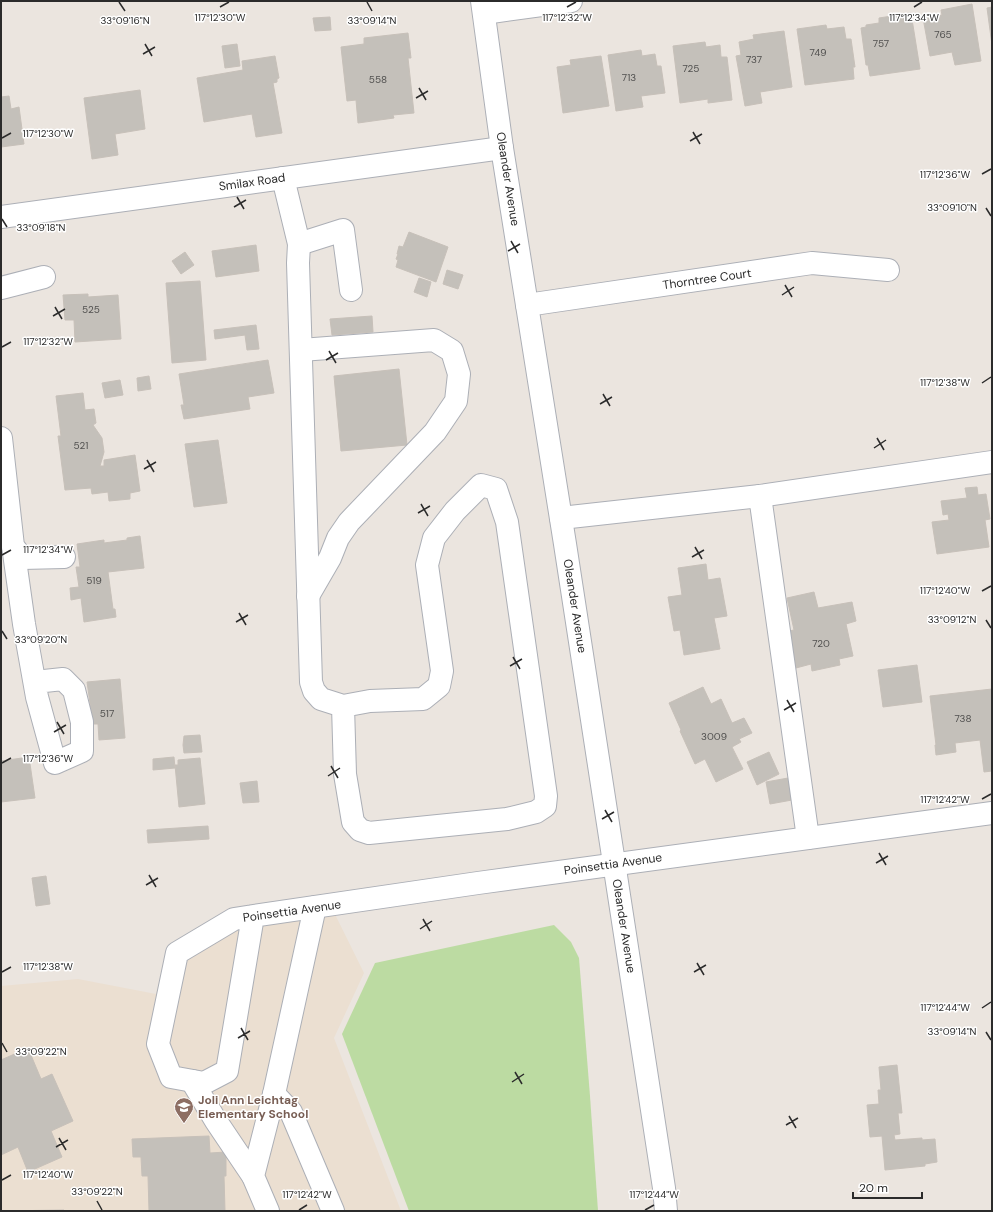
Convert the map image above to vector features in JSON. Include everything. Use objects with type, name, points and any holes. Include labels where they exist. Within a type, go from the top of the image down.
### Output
[{"type":"street","points":[[483,7],[571,1]]},
{"type":"street","name":"Oleander Avenue","points":[[483,7],[502,148],[615,864],[664,1188],[666,1211]]},
{"type":"street","name":"Smilax Road","points":[[1,217],[502,148]]},
{"type":"street","points":[[283,178],[299,244],[298,263],[308,596],[311,682],[314,691],[321,699],[343,706],[370,701],[424,699],[439,686],[442,671],[427,565],[434,538],[455,511],[481,485],[496,489],[507,522],[546,796],[545,806],[536,812],[507,818],[369,833],[360,830],[353,822],[345,774],[343,706]]},
{"type":"street","points":[[299,244],[343,230],[351,290]]},
{"type":"street","name":"Thorntree Court","points":[[527,305],[812,263],[888,270]]},
{"type":"street","points":[[1,288],[44,277]]},
{"type":"street","points":[[301,350],[434,340],[452,351],[459,374],[456,401],[435,432],[349,522],[338,538],[330,558],[308,596]]},
{"type":"street","points":[[1,438],[13,546],[34,682]]},
{"type":"street","points":[[561,518],[760,496],[992,462]]},
{"type":"street","points":[[760,496],[808,838]]},
{"type":"street","points":[[13,546],[22,558],[64,557]]},
{"type":"street","name":"Poinsettia Avenue","points":[[243,918],[615,864],[992,813]]},
{"type":"street","points":[[253,1176],[274,1094],[315,908]]},
{"type":"street","points":[[243,918],[227,1071],[204,1083],[171,1077],[158,1044],[177,953],[243,918]]},
{"type":"street","points":[[192,1081],[216,1121],[253,1176],[268,1211]]},
{"type":"street","points":[[274,1094],[291,1112],[333,1211]]},
{"type":"shaded area","name":"Joli Ann Leichtag Elementary School","points":[[326,896],[364,973],[334,1038],[401,1211],[1,1211],[1,986],[78,979],[156,994],[167,950]]},
{"type":"green space","points":[[554,925],[571,942],[579,958],[598,1211],[409,1211],[342,1034],[375,963]]},
{"type":"building","points":[[972,4],[981,61],[955,65],[952,52],[930,56],[923,18],[942,15],[941,10]]},
{"type":"building","points":[[992,7],[992,45],[987,8]]},
{"type":"building","points":[[911,13],[920,69],[870,76],[868,65],[866,65],[861,28],[866,27],[866,25],[879,23],[879,18]]},
{"type":"building","points":[[330,17],[331,30],[315,31],[313,18]]},
{"type":"building","points":[[826,25],[827,29],[844,27],[846,39],[851,39],[855,67],[853,67],[854,79],[805,85],[797,29]]},
{"type":"building","points":[[784,31],[792,87],[760,92],[762,103],[745,106],[736,56],[741,55],[739,42],[754,39],[753,35]]},
{"type":"building","points":[[408,33],[411,58],[408,58],[414,113],[393,115],[394,118],[358,123],[356,100],[347,101],[341,47],[364,44],[364,38]]},
{"type":"building","points":[[705,42],[706,47],[720,45],[721,57],[727,57],[732,100],[708,103],[708,99],[680,103],[673,46]]},
{"type":"building","points":[[237,44],[240,66],[225,68],[222,46]]},
{"type":"building","points":[[641,50],[642,56],[655,54],[657,66],[661,66],[665,93],[641,96],[643,107],[616,111],[608,55]]},
{"type":"building","points":[[275,56],[279,78],[277,79],[277,82],[273,83],[282,133],[256,137],[252,114],[204,122],[197,78],[243,70],[242,61]]},
{"type":"building","points":[[601,56],[609,106],[563,113],[557,67],[571,65],[570,60]]},
{"type":"building","points":[[140,90],[145,129],[115,134],[118,155],[92,159],[84,98]]},
{"type":"building","points":[[9,96],[11,109],[19,107],[24,144],[1,147],[1,97]]},
{"type":"building","points":[[409,232],[448,247],[436,282],[396,267],[399,246],[403,247]]},
{"type":"building","points":[[256,245],[259,271],[216,277],[212,251]]},
{"type":"building","points":[[185,252],[194,265],[181,274],[172,261]]},
{"type":"building","points":[[447,270],[463,275],[458,289],[443,284]]},
{"type":"building","points":[[419,278],[431,282],[427,297],[414,292]]},
{"type":"building","points":[[200,281],[206,360],[172,363],[166,283]]},
{"type":"building","points":[[88,294],[88,297],[118,295],[121,339],[75,342],[74,320],[65,320],[63,295]]},
{"type":"building","points":[[372,316],[373,332],[332,335],[330,319]]},
{"type":"building","points":[[256,325],[259,349],[247,350],[245,335],[215,339],[214,330]]},
{"type":"building","points":[[268,360],[274,393],[248,397],[250,409],[184,419],[181,405],[184,405],[179,374]]},
{"type":"building","points":[[399,369],[407,445],[341,451],[334,376]]},
{"type":"building","points":[[149,376],[151,389],[138,391],[137,378]]},
{"type":"building","points":[[120,380],[123,395],[105,398],[102,383]]},
{"type":"building","points":[[83,393],[85,410],[94,409],[96,423],[93,425],[102,438],[104,452],[100,466],[104,466],[104,460],[135,455],[140,491],[130,493],[130,499],[109,501],[108,492],[92,494],[91,488],[65,490],[58,436],[61,436],[56,396]]},
{"type":"building","points":[[218,440],[227,503],[194,507],[185,444]]},
{"type":"building","points":[[977,487],[978,495],[986,494],[990,519],[985,520],[989,547],[937,554],[932,522],[949,520],[948,514],[943,515],[941,501],[967,498],[965,488]]},
{"type":"building","points":[[140,536],[144,568],[108,572],[113,609],[115,609],[116,617],[84,622],[81,598],[71,600],[70,588],[79,587],[76,567],[80,567],[77,544],[104,540],[104,543],[127,540],[127,538]]},
{"type":"building","points":[[706,564],[708,580],[720,578],[727,616],[714,618],[720,649],[684,655],[680,630],[674,631],[668,597],[682,595],[678,568]]},
{"type":"building","points":[[814,592],[818,608],[852,602],[856,621],[846,624],[853,656],[839,659],[840,665],[812,671],[811,664],[796,668],[789,631],[794,630],[787,598]]},
{"type":"building","points":[[917,665],[922,702],[883,707],[878,670]]},
{"type":"building","points":[[120,679],[125,738],[99,740],[98,724],[93,724],[87,682]]},
{"type":"building","points":[[703,687],[711,704],[721,699],[732,723],[744,718],[752,733],[739,739],[741,742],[732,747],[743,769],[716,782],[705,759],[695,764],[669,703]]},
{"type":"building","points":[[992,689],[992,771],[984,772],[980,740],[955,743],[956,752],[936,755],[930,696]]},
{"type":"building","points":[[200,735],[202,752],[184,753],[184,736]]},
{"type":"building","points":[[769,752],[779,774],[757,785],[747,762]]},
{"type":"building","points":[[29,757],[35,798],[1,802],[1,761]]},
{"type":"building","points":[[174,757],[175,768],[153,770],[153,759]]},
{"type":"building","points":[[200,758],[205,804],[179,807],[175,765],[178,765],[178,760]]},
{"type":"building","points":[[788,778],[792,800],[770,804],[766,782]]},
{"type":"building","points":[[257,781],[259,802],[243,803],[240,783]]},
{"type":"building","points":[[208,826],[209,839],[148,843],[147,830]]},
{"type":"building","points":[[46,876],[50,904],[36,906],[32,878]]},
{"type":"building","points":[[28,1048],[41,1079],[52,1074],[73,1121],[51,1131],[62,1157],[28,1172],[18,1147],[1,1155],[1,1060]]},
{"type":"building","points":[[897,1065],[902,1113],[898,1113],[900,1134],[894,1135],[895,1140],[922,1138],[922,1140],[935,1139],[937,1162],[925,1164],[925,1166],[885,1170],[882,1136],[870,1137],[867,1105],[879,1104],[878,1090],[881,1090],[879,1067]]},
{"type":"building","points":[[209,1136],[210,1153],[226,1152],[226,1176],[224,1176],[225,1211],[149,1211],[148,1176],[142,1176],[141,1157],[133,1157],[132,1139]]},
{"type":"building","points":[[64,1210],[64,1211],[1,1211]]},
{"type":"place","name":"Joli Ann Leichtag Elementary School","points":[[184,1124]]}]
